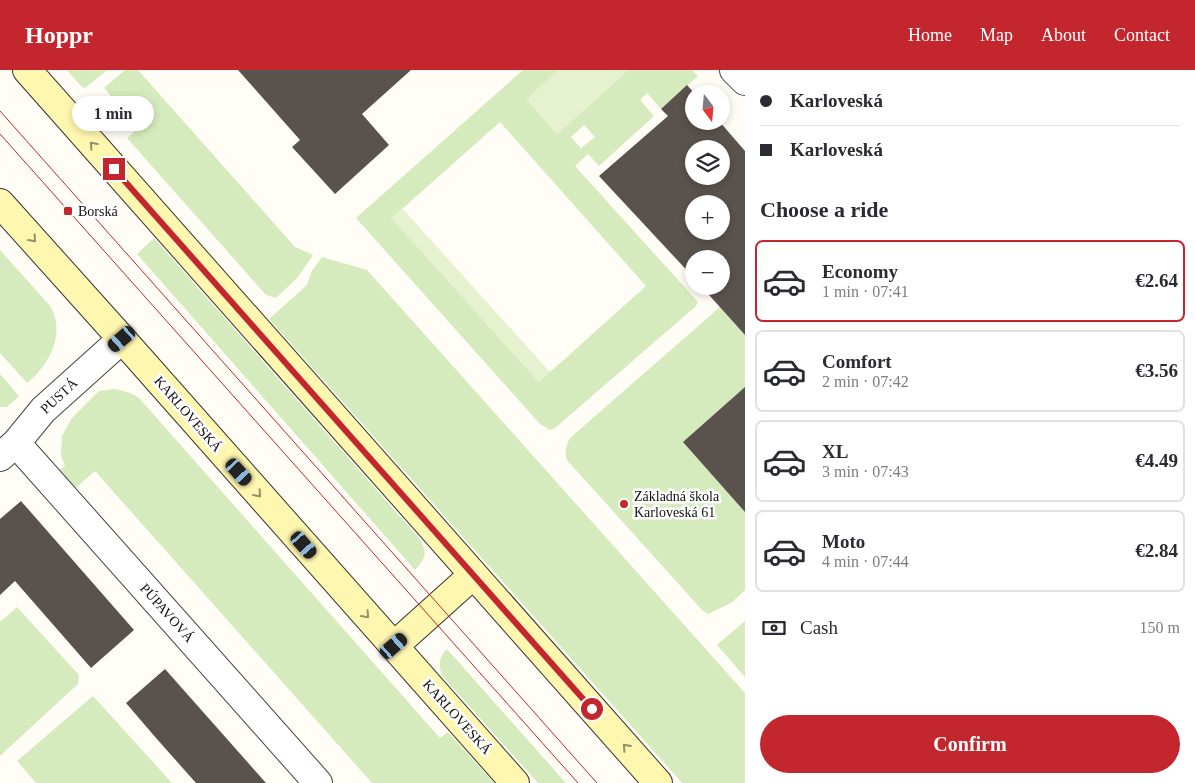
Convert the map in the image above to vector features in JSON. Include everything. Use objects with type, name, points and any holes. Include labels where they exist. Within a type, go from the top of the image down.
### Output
[{"type":"main road","points":[[27,70],[658,783]]},
{"type":"main road","name":"KARLOVESKÁ","points":[[0,203],[515,783]]},
{"type":"main road","points":[[394,646],[473,575]]},
{"type":"street","points":[[734,70],[745,82]]},
{"type":"street","name":"PUSTÁ","points":[[8,450],[43,410],[122,339]]},
{"type":"street","name":"PÚPAVOVÁ","points":[[8,450],[318,783]]},
{"type":"green space","points":[[67,70],[107,70],[85,88]]},
{"type":"green space","points":[[125,70],[138,70],[295,247],[313,255],[298,277],[276,298],[266,295],[127,138],[138,128],[104,88]]},
{"type":"green space","points":[[523,70],[559,70],[527,99],[557,134],[626,72],[625,70],[692,70],[698,76],[688,85],[685,85],[685,88],[661,109],[647,93],[640,100],[654,116],[599,166],[588,154],[575,166],[685,288],[685,295],[692,295],[698,302],[695,307],[555,428],[550,430],[540,424],[356,218]],"holes":[[[500,122],[646,286],[539,382],[392,218]],[[584,125],[595,137],[581,148],[571,137]]]},
{"type":"green space","points":[[559,70],[625,70],[626,72],[557,134],[526,99]]},
{"type":"green space","points":[[402,208],[550,372],[539,382],[391,218]]},
{"type":"green space","points":[[154,238],[419,538],[425,551],[422,562],[415,570],[137,254]]},
{"type":"green space","points":[[0,250],[51,307],[55,318],[57,328],[56,339],[48,359],[27,383],[0,353]]},
{"type":"green space","points":[[322,257],[367,270],[745,693],[745,783],[682,783],[269,319],[307,285],[312,271]]},
{"type":"green space","points":[[720,307],[745,335],[745,590],[731,603],[708,614],[702,610],[567,460],[566,451],[570,438]]},
{"type":"green space","points":[[0,374],[19,396],[7,407],[0,407]]},
{"type":"green space","points":[[115,389],[130,393],[139,398],[440,738],[448,732],[494,783],[372,783],[95,471],[70,493],[57,471],[65,466],[61,456],[62,436],[72,418],[99,391]]},
{"type":"green space","points":[[17,607],[79,675],[78,684],[0,756],[0,622]]},
{"type":"green space","points":[[745,621],[745,677],[717,645]]},
{"type":"green space","points":[[447,649],[566,783],[538,783],[443,677],[440,662]]},
{"type":"green space","points":[[93,696],[172,783],[36,783],[17,761]]},
{"type":"building","points":[[238,70],[411,70],[362,114],[389,145],[335,194],[292,147],[300,140]]},
{"type":"building","points":[[685,87],[685,130],[727,130],[745,151],[745,335],[709,295],[730,295],[730,250],[685,250],[685,268],[599,176],[668,116],[661,109]]},
{"type":"building","points":[[745,387],[745,512],[683,442]]},
{"type":"building","points":[[21,501],[134,630],[91,668],[15,581],[0,595],[0,519]]},
{"type":"building","points":[[165,669],[266,783],[196,783],[156,738],[126,703]]},
{"type":"tram line","points":[[0,111],[597,783]]},
{"type":"tram line","points":[[0,134],[578,783]]},
{"type":"place","name":"Borská","points":[[68,211]]},
{"type":"place","name":"Základná škola Karloveská 61","points":[[624,504]]},
{"type":"route","points":[[114,169],[592,709]]}]
